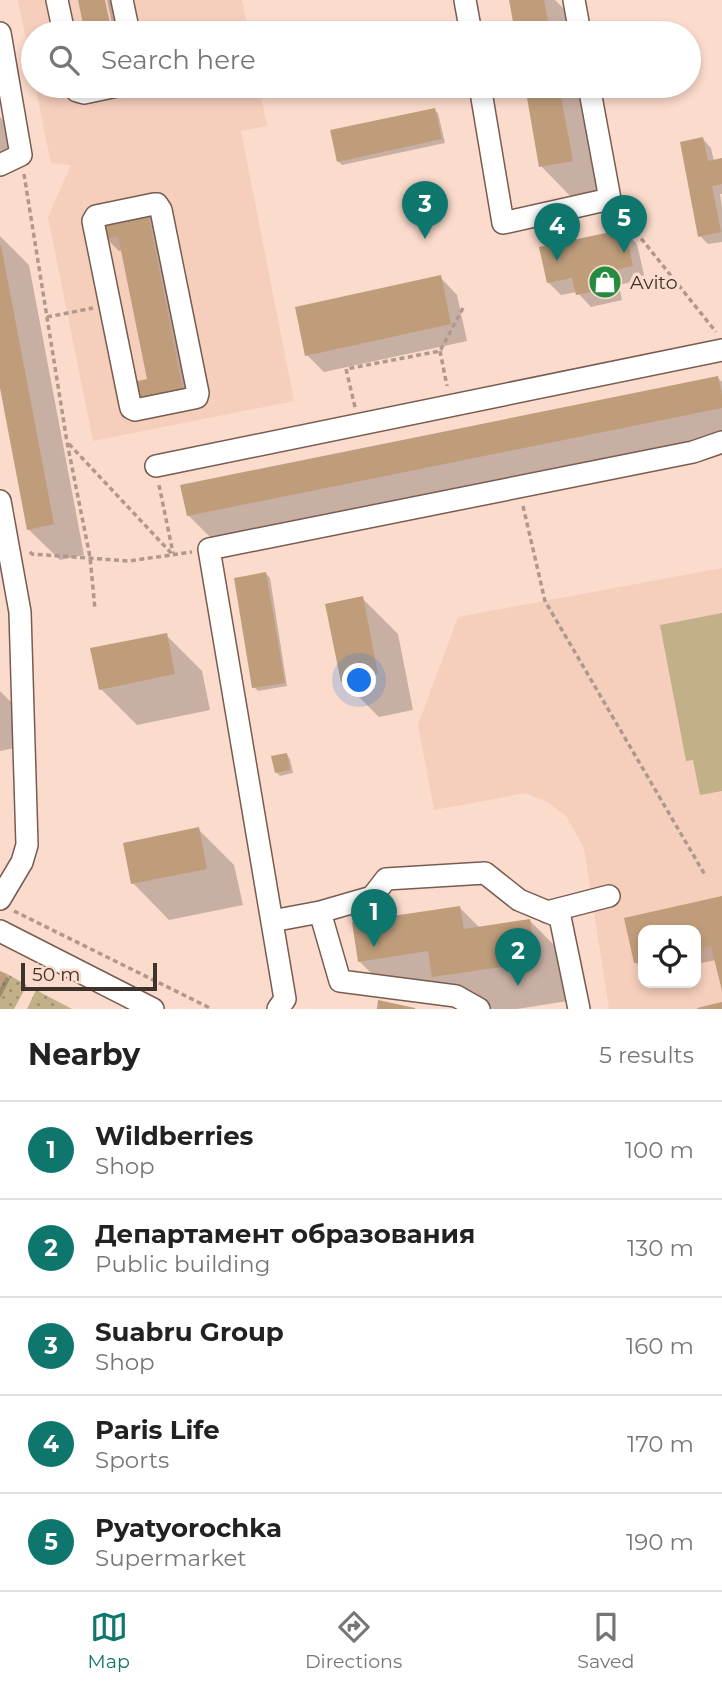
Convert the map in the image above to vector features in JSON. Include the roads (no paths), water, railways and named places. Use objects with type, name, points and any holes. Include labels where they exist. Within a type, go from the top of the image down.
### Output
[{"type":"street","points":[[57,0],[61,21]]},
{"type":"street","points":[[122,0],[126,21]]},
{"type":"street","points":[[465,0],[469,21]]},
{"type":"street","points":[[573,0],[577,21]]},
{"type":"street","points":[[0,33],[9,135],[21,155],[0,164]]},
{"type":"street","points":[[482,98],[503,223],[610,199],[591,98]]},
{"type":"street","points":[[157,204],[164,223],[197,397],[138,410],[131,408],[110,304],[94,218],[157,204]]},
{"type":"street","points":[[156,466],[722,349]]},
{"type":"street","points":[[278,1009],[285,999],[209,549],[693,453],[722,442]]},
{"type":"street","points":[[0,500],[20,612],[27,845],[6,905]]},
{"type":"street","points":[[272,921],[320,912],[372,897],[386,879],[485,873],[520,900],[560,917],[579,1009]]},
{"type":"street","points":[[547,912],[609,896]]},
{"type":"street","points":[[320,912],[340,981],[456,996],[479,1009]]},
{"type":"street","points":[[0,931],[153,1009]]},
{"type":"place","name":"Suabru Group","points":[[425,239]]},
{"type":"place","name":"Pyatyorochka","points":[[624,253]]},
{"type":"place","name":"Paris Life","points":[[557,261]]},
{"type":"place","name":"Avito","points":[[605,282]]},
{"type":"place","name":"Wildberries","points":[[374,947]]},
{"type":"place","name":"Департамент образования","points":[[518,986]]}]
